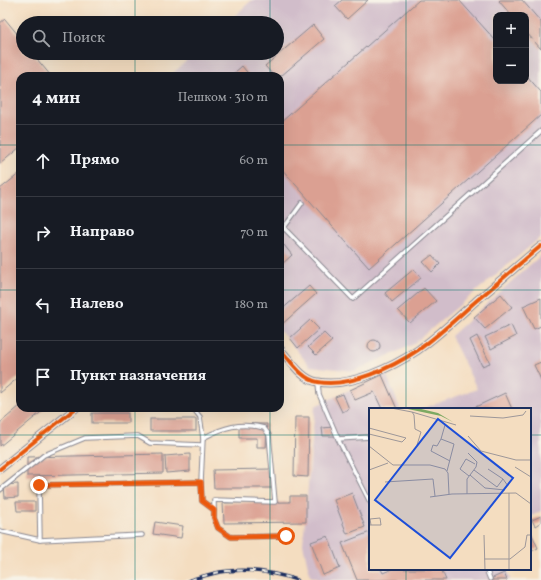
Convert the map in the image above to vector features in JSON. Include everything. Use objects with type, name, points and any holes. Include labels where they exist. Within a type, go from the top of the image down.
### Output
[{"type":"street","points":[[284,353],[306,378],[318,382],[351,380],[388,367],[417,350],[541,246]]},
{"type":"street","points":[[0,469],[71,412]]},
{"type":"lane","points":[[302,203],[284,228],[353,299],[541,131]]},
{"type":"lane","points":[[318,382],[319,394],[338,438],[369,500]]},
{"type":"lane","points":[[196,412],[200,417],[203,438],[201,482],[202,501],[214,510]]},
{"type":"lane","points":[[203,438],[220,429],[235,426],[250,424],[264,428],[268,435],[276,502],[214,500],[214,518],[218,528],[231,537],[286,536]]},
{"type":"lane","points":[[0,490],[44,455],[85,438],[138,436],[150,443],[202,446]]},
{"type":"lane","points":[[338,438],[369,437]]},
{"type":"lane","points":[[40,540],[39,485],[201,482]]},
{"type":"lane","points":[[0,530],[40,540],[142,535]]},
{"type":"shaded area","points":[[252,0],[541,0],[541,237],[412,345],[354,371],[310,366],[284,336],[284,72],[174,72],[187,60],[284,60],[284,16],[235,16]]},
{"type":"shaded area","points":[[541,255],[541,511],[531,516],[531,408],[424,408],[477,389],[451,336]]},
{"type":"shaded area","points":[[386,373],[400,408],[369,408],[369,570],[507,570],[510,580],[321,580],[310,576],[303,544],[315,406]]},
{"type":"building","points":[[342,0],[368,0],[347,19],[335,6]]},
{"type":"building","points":[[419,0],[459,0],[493,38],[493,84],[529,84],[529,78],[541,92],[541,115],[369,268],[284,172],[284,119]]},
{"type":"building","points":[[522,0],[541,22],[541,49],[529,35],[529,12],[508,12],[499,1]]},
{"type":"building","points":[[5,19],[16,32],[16,60],[38,60],[48,72],[16,72],[16,150],[0,164],[0,23]]},
{"type":"building","points":[[313,25],[324,39],[284,73],[284,72],[270,72],[265,66],[272,60],[284,60],[284,50]]},
{"type":"building","points":[[242,66],[247,72],[235,72]]},
{"type":"building","points":[[16,176],[16,379],[0,393],[0,189]]},
{"type":"building","points":[[284,245],[292,255],[284,262]]},
{"type":"building","points":[[432,255],[440,264],[432,272],[423,262]]},
{"type":"building","points":[[414,269],[421,278],[392,302],[385,293]]},
{"type":"building","points":[[309,286],[316,294],[284,322],[284,308]]},
{"type":"building","points":[[424,288],[436,301],[410,323],[398,310]]},
{"type":"building","points":[[501,294],[512,307],[485,329],[474,317]]},
{"type":"building","points":[[541,298],[541,326],[534,329],[523,306]]},
{"type":"building","points":[[310,320],[319,329],[298,348],[290,338]]},
{"type":"building","points":[[511,325],[516,336],[491,349],[485,337]]},
{"type":"building","points":[[324,333],[332,341],[316,355],[308,347]]},
{"type":"building","points":[[477,336],[490,363],[482,366],[470,340]]},
{"type":"building","points":[[374,340],[378,342],[380,346],[378,350],[374,352],[370,350],[368,346],[370,342]]},
{"type":"building","points":[[541,362],[541,380],[534,365]]},
{"type":"building","points":[[382,375],[397,408],[382,408],[374,392],[355,400],[350,390]]},
{"type":"building","points":[[505,393],[512,408],[473,408]]},
{"type":"building","points":[[343,394],[349,409],[342,412],[335,397]]},
{"type":"building","points":[[16,409],[16,412],[41,412],[0,446],[0,423]]},
{"type":"building","points":[[92,413],[128,413],[128,423],[92,423]]},
{"type":"building","points":[[295,417],[309,417],[308,477],[294,476]]},
{"type":"building","points":[[150,419],[196,419],[196,431],[150,431]]},
{"type":"building","points":[[239,424],[267,424],[266,447],[257,447],[257,438],[239,438]]},
{"type":"building","points":[[334,427],[335,436],[323,436],[322,428]]},
{"type":"building","points":[[163,454],[163,473],[27,476],[27,457]]},
{"type":"building","points":[[190,454],[190,471],[166,473],[165,456]]},
{"type":"building","points":[[272,469],[272,488],[214,488],[213,470]]},
{"type":"building","points":[[18,484],[18,497],[5,498],[4,485]]},
{"type":"building","points":[[352,493],[365,527],[347,534],[334,500]]},
{"type":"building","points":[[290,496],[306,496],[306,522],[224,523],[223,503],[290,502]]},
{"type":"building","points":[[16,502],[35,502],[35,511],[17,511]]},
{"type":"building","points":[[541,516],[541,522],[535,526],[532,520]]},
{"type":"building","points":[[155,522],[183,526],[181,538],[153,534]]},
{"type":"building","points":[[369,532],[369,570],[382,570],[383,573],[390,570],[444,570],[442,571],[446,580],[357,580],[342,543]]},
{"type":"building","points":[[531,532],[538,548],[531,552]]},
{"type":"building","points":[[328,536],[340,568],[323,575],[311,542]]},
{"type":"building","points":[[504,573],[507,580],[488,580]]},
{"type":"railway","points":[[190,580],[220,572],[239,570],[269,573],[297,580]]},
{"type":"cycle path","points":[[284,354],[302,374],[307,378],[318,382],[343,382],[370,375],[408,357],[425,345],[541,246]]},
{"type":"cycle path","points":[[0,469],[71,412]]},
{"type":"route","points":[[39,485],[201,482],[202,501],[214,510],[214,518],[218,528],[231,537],[286,536]]}]
